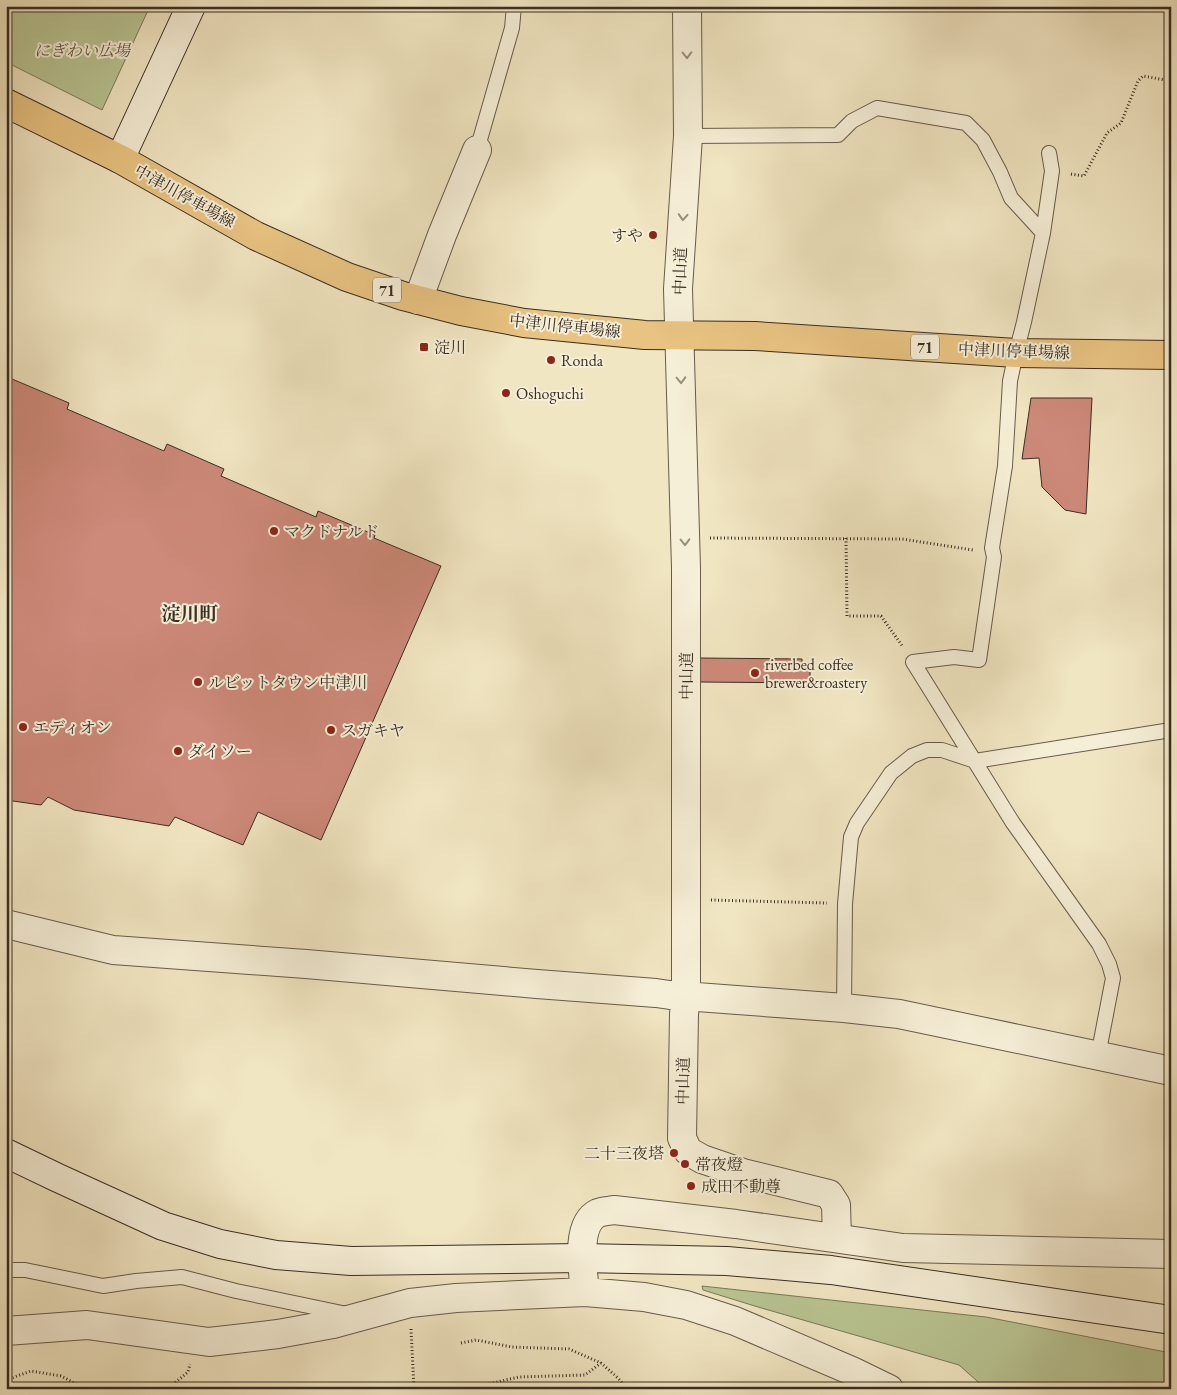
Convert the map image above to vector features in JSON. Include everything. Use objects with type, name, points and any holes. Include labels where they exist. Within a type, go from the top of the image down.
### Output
[{"type":"main road","name":"中津川停車場線","points":[[6,103],[120,160],[256,236],[347,277],[418,300],[461,311],[524,323],[645,334],[755,336],[1016,353],[1171,355]]},
{"type":"street","points":[[120,160],[191,6]]},
{"type":"street","name":"中山道","points":[[687,6],[688,136],[678,289],[685,538],[686,996],[682,1138],[688,1150],[702,1159],[743,1173],[829,1194],[836,1205],[837,1238]]},
{"type":"street","points":[[418,300],[476,150]]},
{"type":"street","points":[[6,924],[113,950],[306,964],[899,1014],[1171,1071]]},
{"type":"street","points":[[6,1153],[163,1226],[220,1244],[276,1256],[351,1261],[581,1258],[727,1261],[831,1270],[1171,1320]]},
{"type":"street","points":[[585,1292],[581,1258],[586,1229],[590,1220],[599,1212],[614,1210],[736,1224],[902,1248],[1171,1254]]},
{"type":"street","points":[[6,1331],[87,1325],[209,1342],[278,1334],[333,1324],[410,1303],[456,1298],[585,1292],[644,1297],[686,1305],[735,1321],[852,1371],[889,1389]]},
{"type":"lane","points":[[476,150],[512,28],[514,6]]},
{"type":"lane","points":[[688,136],[838,135],[852,121],[877,108],[966,123],[983,140],[1011,198],[1043,233]]},
{"type":"lane","points":[[1048,154],[1052,171],[1043,233],[1010,380],[1005,466],[992,548],[994,557],[979,660],[954,657],[913,662],[1012,823],[1099,944],[1109,964],[1113,978],[1098,1056]]},
{"type":"lane","points":[[844,1008],[845,904],[851,837],[857,823],[891,773],[912,756],[927,750],[942,750],[975,761],[1171,730]]},
{"type":"lane","points":[[6,1270],[25,1270],[104,1286],[182,1277],[236,1292],[360,1317]]},
{"type":"path","points":[[1052,171],[1084,176],[1107,133],[1121,122],[1138,81],[1143,76],[1171,81]]},
{"type":"path","points":[[685,538],[902,539],[993,553]]},
{"type":"path","points":[[846,538],[847,616],[882,616],[913,662]]},
{"type":"path","points":[[686,899],[845,904]]},
{"type":"path","points":[[410,1303],[414,1389]]},
{"type":"path","points":[[461,1344],[476,1340],[512,1347],[569,1349],[601,1363],[627,1389]]},
{"type":"path","points":[[455,1389],[488,1384],[519,1376],[585,1376],[601,1363]]},
{"type":"path","points":[[6,1380],[31,1371],[61,1376],[86,1389]]},
{"type":"path","points":[[488,1384],[489,1389]]},
{"type":"green space","name":"にぎわい広場","points":[[6,6],[150,6],[102,110],[6,62]]},
{"type":"green space","points":[[702,1286],[986,1317],[1171,1353],[1171,1389],[986,1389],[959,1365],[758,1307],[703,1290]]},
{"type":"building","name":"ルビットタウン中津川","points":[[12,379],[69,403],[67,409],[164,451],[167,444],[224,469],[221,476],[316,517],[318,511],[375,535],[374,538],[441,566],[321,840],[258,812],[243,845],[175,817],[169,826],[74,810],[48,797],[41,805],[6,800],[6,390]]},
{"type":"building","points":[[1031,398],[1092,398],[1086,514],[1065,510],[1042,487],[1039,458],[1022,459]]},
{"type":"building","name":"riverbed coffee brewer&roastery","points":[[700,658],[802,659],[802,663],[810,663],[810,683],[700,682]]},
{"type":"place","name":"すや","points":[[653,235]]},
{"type":"place","name":"淀川","points":[[424,347]]},
{"type":"place","name":"Ronda","points":[[551,360]]},
{"type":"place","name":"Oshoguchi","points":[[506,393]]},
{"type":"place","name":"マクドナルド","points":[[274,531]]},
{"type":"place","name":"riverbed coffee brewer&roastery","points":[[755,673]]},
{"type":"place","name":"ルビットタウン中津川","points":[[198,682]]},
{"type":"place","name":"エディオン","points":[[23,727]]},
{"type":"place","name":"スガキヤ","points":[[331,730]]},
{"type":"place","name":"ダイソー","points":[[178,751]]},
{"type":"place","name":"二十三夜塔","points":[[674,1153]]},
{"type":"place","name":"常夜燈","points":[[685,1164]]},
{"type":"place","name":"成田不動尊","points":[[691,1186]]},
{"type":"district","name":"淀川町","points":[[190,613]]}]
